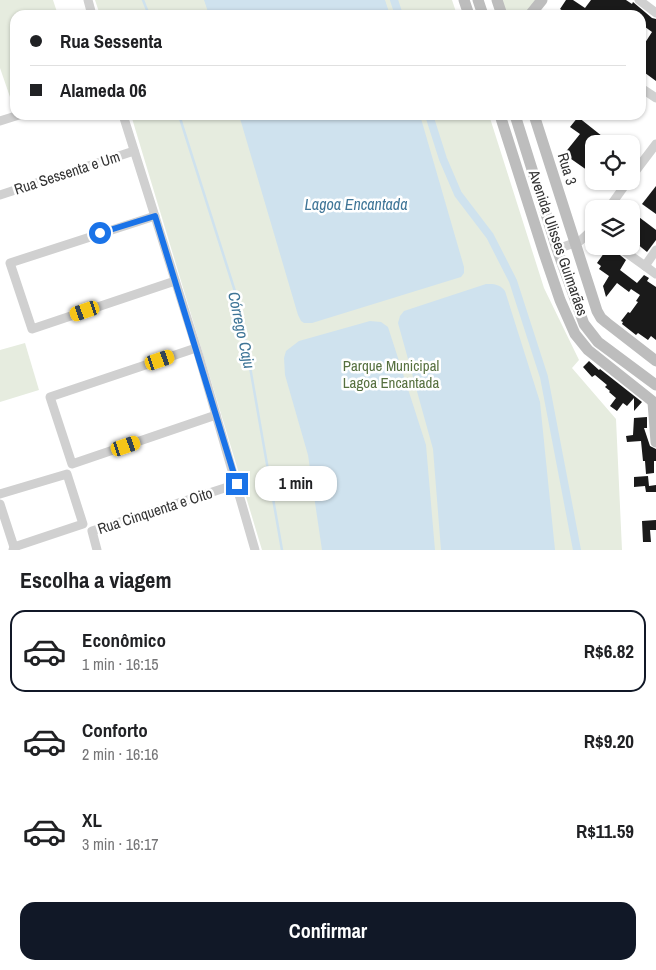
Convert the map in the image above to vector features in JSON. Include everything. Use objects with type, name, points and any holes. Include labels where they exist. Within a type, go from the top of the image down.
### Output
[{"type":"main road","name":"Avenida Ulisses Guimarães","points":[[502,120],[544,253],[570,324],[579,341],[655,402]]},
{"type":"main road","name":"Avenida Ulisses Guimarães","points":[[517,120],[580,315],[588,330],[605,347],[656,385]]},
{"type":"main road","name":"Rua 3","points":[[536,120],[574,244],[601,318],[656,361]]},
{"type":"main road","points":[[544,253],[557,249]]},
{"type":"main road","points":[[655,402],[656,442]]},
{"type":"street","points":[[639,0],[656,13]]},
{"type":"street","points":[[125,120],[196,348],[255,550]]},
{"type":"street","points":[[640,166],[656,144]]},
{"type":"street","name":"Rua Sessenta e Um","points":[[0,195],[134,151]]},
{"type":"street","points":[[155,216],[10,263],[32,329],[175,281]]},
{"type":"street","points":[[557,249],[574,244],[585,236]]},
{"type":"street","points":[[645,266],[656,250]]},
{"type":"street","points":[[630,255],[656,274]]},
{"type":"street","points":[[196,348],[50,397],[72,464],[216,415]]},
{"type":"street","points":[[0,494],[67,474],[83,524],[13,548],[0,504]]},
{"type":"street","name":"Rua Cinquenta e Oito","points":[[98,550],[92,531],[237,484]]},
{"type":"green space","points":[[0,0],[53,0],[56,10],[10,10],[10,97],[0,68]]},
{"type":"green space","points":[[95,0],[452,0],[455,10],[98,10]]},
{"type":"green space","points":[[498,0],[538,0],[531,10],[501,10]]},
{"type":"green space","name":"Parque Municipal Lagoa Encantada","points":[[133,120],[491,120],[544,288],[579,360],[572,368],[616,419],[622,550],[262,550]]},
{"type":"green space","points":[[25,343],[39,390],[0,402],[0,350]]},
{"type":"water","points":[[204,0],[385,0],[388,10],[207,10]]},
{"type":"water","name":"Lagoa Encantada","points":[[240,120],[421,120],[464,267],[464,273],[461,277],[312,323],[304,323],[298,315]]},
{"type":"water","points":[[486,284],[494,284],[505,291],[540,402],[555,550],[441,550],[433,449],[398,323],[404,311]]},
{"type":"water","points":[[370,321],[381,322],[388,327],[426,445],[435,550],[322,550],[308,455],[285,375],[284,358],[286,351],[299,341]]},
{"type":"building","points":[[566,0],[573,0],[585,8],[591,0],[626,0],[632,4],[633,2],[642,10],[562,10],[560,9]]},
{"type":"building","points":[[646,13],[656,19],[656,81],[646,74],[646,41],[652,32],[646,28]]},
{"type":"building","points":[[576,120],[582,120],[601,135],[585,135],[585,169],[564,154],[580,134],[570,127]]},
{"type":"building","points":[[656,186],[656,214],[642,204]]},
{"type":"building","points":[[640,218],[656,230],[656,240],[647,252],[640,246]]},
{"type":"building","points":[[603,255],[620,255],[626,260],[620,270],[637,283],[644,275],[649,278],[647,281],[656,287],[656,340],[651,336],[648,340],[638,333],[636,335],[622,324],[623,322],[621,321],[628,312],[630,313],[638,302],[636,301],[640,295],[631,289],[629,292],[617,283],[606,297],[603,286],[609,276],[599,269],[601,266],[597,263]]},
{"type":"building","points":[[589,361],[642,402],[634,411],[634,398],[627,406],[623,403],[617,411],[610,406],[616,398],[605,387],[607,385],[595,375],[592,377],[583,367]]},
{"type":"building","points":[[647,417],[647,428],[644,428],[650,446],[656,449],[656,461],[654,461],[654,473],[646,474],[641,441],[627,442],[626,436],[633,435],[634,418]]},
{"type":"building","points":[[648,476],[649,486],[656,485],[656,492],[646,492],[645,486],[634,487],[634,477]]},
{"type":"building","points":[[656,520],[656,530],[650,530],[651,542],[643,542],[642,521]]},
{"type":"waterway","name":"Córrego Caju","points":[[143,0],[147,10]]},
{"type":"waterway","points":[[394,0],[397,10]]},
{"type":"waterway","name":"Córrego Caju","points":[[181,120],[239,304],[282,550]]},
{"type":"waterway","points":[[431,120],[443,159],[458,194],[490,236],[513,281],[544,377],[577,550]]},
{"type":"route","points":[[100,233],[155,216],[237,484]]}]
